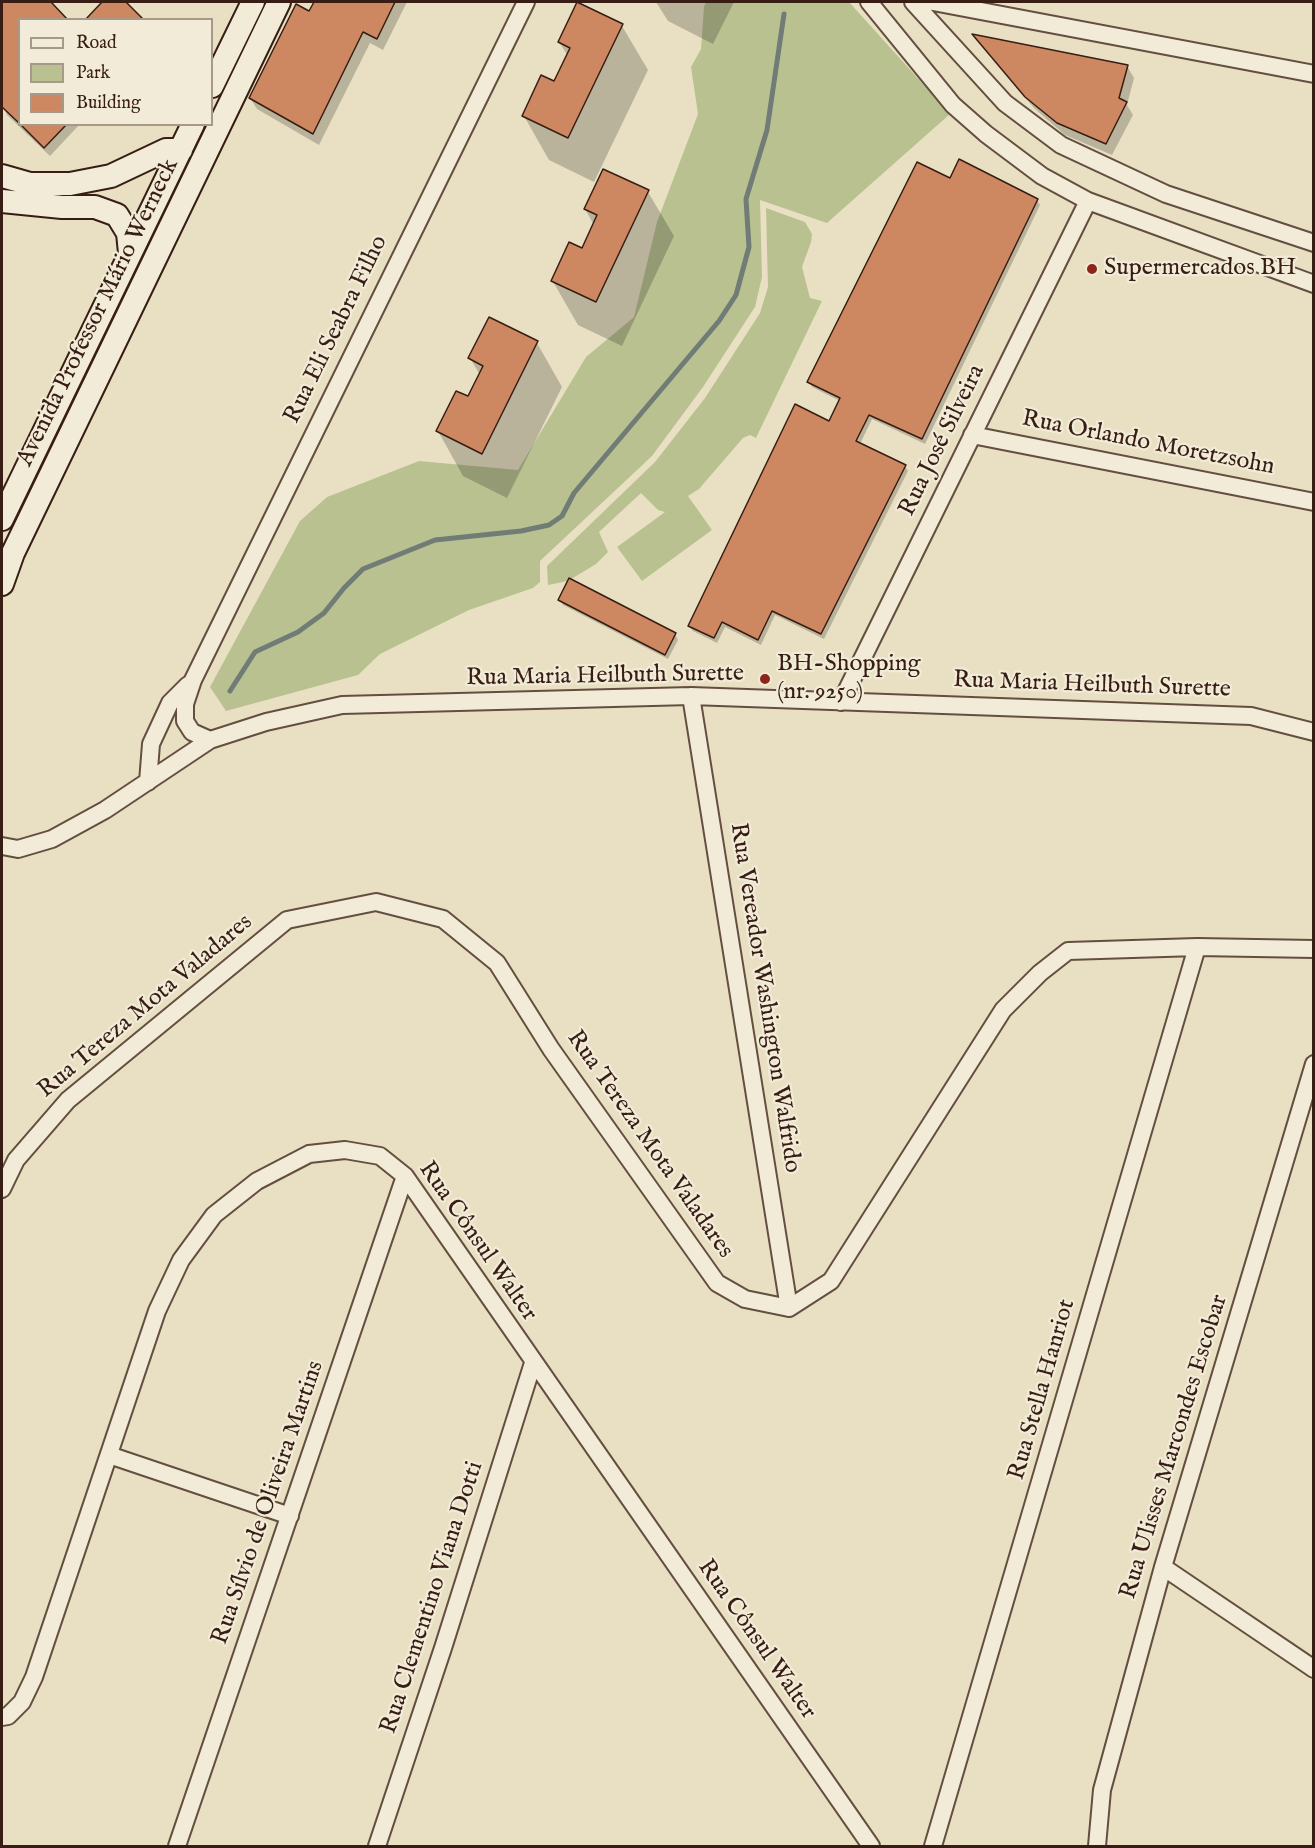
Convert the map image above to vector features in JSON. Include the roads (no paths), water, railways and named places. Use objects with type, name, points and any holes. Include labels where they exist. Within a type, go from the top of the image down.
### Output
[{"type":"main road","points":[[213,84],[253,2]]},
{"type":"main road","name":"Avenida Professor Mário Werneck","points":[[2,584],[7,546],[196,177],[279,2]]},
{"type":"main road","name":"Avenida Professor Mário Werneck","points":[[2,519],[192,126]]},
{"type":"main road","points":[[2,176],[30,184],[70,184],[111,176],[166,150],[181,150],[186,154],[196,177]]},
{"type":"main road","points":[[2,201],[62,207],[94,207],[117,215],[128,233],[130,253]]},
{"type":"street","name":"Rua Eli Seabra Filho","points":[[210,740],[192,732],[185,721],[185,704],[193,680],[526,2]]},
{"type":"street","points":[[868,2],[953,105],[986,134],[1042,176],[1088,201],[1314,284]]},
{"type":"street","points":[[913,2],[1005,103],[1061,145],[1166,194],[1314,243]]},
{"type":"street","points":[[933,2],[1314,75]]},
{"type":"street","name":"Rua José Silveira","points":[[841,702],[1088,201]]},
{"type":"street","name":"Rua Orlando Moretzsohn","points":[[972,435],[1314,501]]},
{"type":"street","name":"Rua Eli Seabra Filho","points":[[148,782],[151,744],[170,703],[193,680]]},
{"type":"street","name":"Rua Maria Heilbuth Surette","points":[[2,846],[18,849],[52,839],[148,782],[210,740],[266,722],[342,705],[692,696],[1251,716],[1314,732]]},
{"type":"street","name":"Rua Vereador Washington Walfrido","points":[[692,696],[789,1308]]},
{"type":"street","name":"Rua Tereza Mota Valadares","points":[[2,1189],[16,1161],[68,1100],[287,920],[376,902],[443,919],[497,963],[551,1049],[717,1283],[745,1299],[789,1308]]},
{"type":"street","points":[[789,1308],[831,1281],[1003,1010],[1040,973],[1068,951],[1197,947],[1314,949]]},
{"type":"street","name":"Rua Stella Hanriot","points":[[933,1846],[1197,947]]},
{"type":"street","name":"Rua Ulisses Marcondes Escobar","points":[[1097,1846],[1102,1790],[1163,1567],[1314,1064]]},
{"type":"street","name":"Rua Cônsul Walter","points":[[2,1717],[8,1716],[22,1702],[34,1677],[157,1311],[181,1260],[214,1215],[257,1181],[309,1154],[345,1150],[380,1156],[405,1176],[871,1846]]},
{"type":"street","name":"Rua Sílvio de Oliveira Martins","points":[[177,1846],[405,1176]]},
{"type":"street","name":"Rua Clementino Viana Dotti","points":[[377,1846],[443,1648],[533,1363]]},
{"type":"street","points":[[109,1455],[290,1516]]},
{"type":"street","points":[[1163,1567],[1314,1669]]},
{"type":"waterway","points":[[230,691],[255,652],[298,632],[324,613],[363,569],[435,540],[521,531],[549,525],[562,516],[574,493],[719,321],[736,295],[749,247],[746,199],[767,130],[784,14]]},
{"type":"place","name":"Supermercados BH","points":[[1092,269]]},
{"type":"place","name":"BH-Shopping (nr. 9250)","points":[[765,679]]}]
